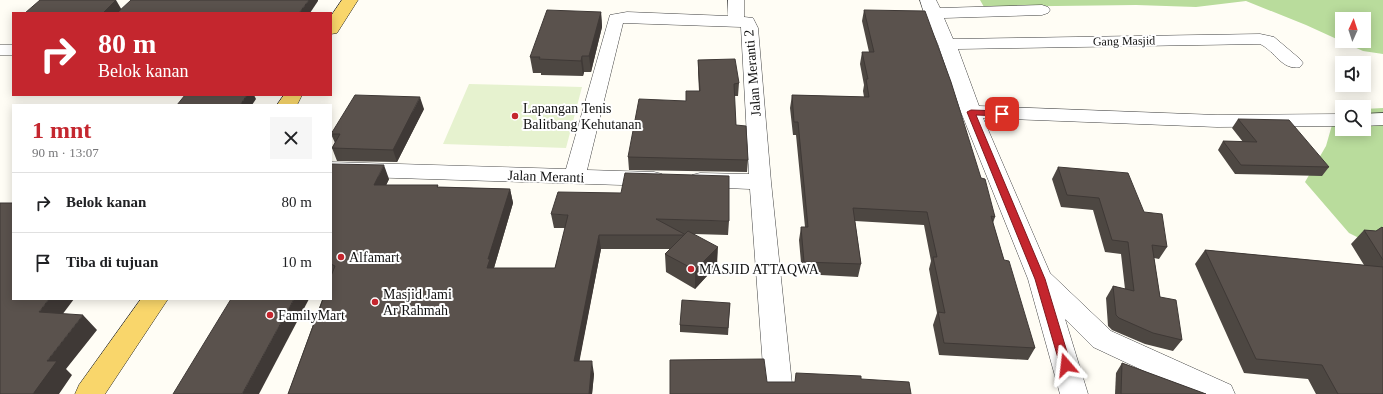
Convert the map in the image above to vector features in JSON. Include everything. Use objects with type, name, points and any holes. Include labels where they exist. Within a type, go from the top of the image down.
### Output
[{"type":"main road","points":[[332,27],[350,0]]},
{"type":"main road","points":[[89,394],[154,300]]},
{"type":"street","points":[[736,0],[736,21]]},
{"type":"street","points":[[1042,10],[930,6],[946,44],[971,112],[1040,279],[1074,394]]},
{"type":"street","name":"Jalan Meranti 2","points":[[575,176],[616,19],[627,17],[747,22],[750,28],[760,182],[779,394]]},
{"type":"street","name":"Gang Masjid","points":[[946,44],[1260,40],[1268,41],[1294,62]]},
{"type":"street","points":[[0,50],[12,50]]},
{"type":"street","points":[[971,112],[1217,121],[1335,120]]},
{"type":"street","points":[[1371,120],[1383,120]]},
{"type":"street","name":"Jalan Meranti","points":[[332,169],[760,182]]},
{"type":"street","points":[[1040,279],[1102,339],[1221,394]]},
{"type":"green space","points":[[980,0],[1383,0],[1383,54],[1363,51],[1356,48],[1371,48],[1371,12],[1335,12],[1335,38],[1246,1],[1196,7],[1136,5],[984,7]]},
{"type":"green space","name":"Lapangan Tenis Balitbang Kehutanan","points":[[469,84],[582,87],[566,148],[443,144]]},
{"type":"green space","points":[[1383,108],[1383,250],[1349,233],[1305,182],[1326,146],[1335,114],[1335,136],[1371,136],[1371,109]]},
{"type":"building","points":[[40,0],[116,0],[104,12],[26,12]]},
{"type":"building","points":[[131,0],[309,0],[300,12],[118,12]]},
{"type":"building","points":[[547,10],[601,12],[589,56],[582,56],[581,61],[539,59],[540,57],[530,57]]},
{"type":"building","points":[[864,10],[925,11],[951,82],[981,178],[985,179],[995,217],[991,216],[1004,260],[1009,261],[1035,348],[944,343],[938,312],[945,313],[933,257],[937,257],[927,212],[853,208],[861,264],[804,262],[801,227],[808,227],[798,122],[794,122],[792,95],[869,97],[866,79],[868,79],[862,52],[874,52]]},
{"type":"building","points":[[735,59],[739,83],[734,84],[736,125],[746,126],[748,160],[628,157],[639,99],[686,101],[686,91],[700,91],[698,60]]},
{"type":"building","points":[[355,95],[420,97],[393,150],[332,148],[340,134],[332,134]]},
{"type":"building","points":[[184,96],[246,96],[241,104],[178,104]]},
{"type":"building","points":[[1238,119],[1289,120],[1329,167],[1241,165],[1223,141],[1257,142]]},
{"type":"building","points":[[332,164],[384,165],[374,185],[438,185],[437,187],[510,189],[488,259],[490,259],[487,268],[555,268],[568,215],[551,214],[558,192],[621,193],[625,173],[729,176],[729,221],[656,219],[686,235],[599,235],[574,361],[592,361],[589,394],[288,394],[323,300],[332,300],[332,274],[335,266],[332,264]]},
{"type":"building","points":[[1058,167],[1128,173],[1144,212],[1162,214],[1167,247],[1152,245],[1160,297],[1176,300],[1182,340],[1153,333],[1119,318],[1116,315],[1113,286],[1134,291],[1128,242],[1112,240],[1099,198],[1067,195]]},
{"type":"building","points":[[0,203],[12,203],[12,300],[48,300],[39,312],[83,315],[47,361],[57,361],[33,394],[0,394]]},
{"type":"building","points":[[1382,227],[1383,260],[1364,230],[1376,231]]},
{"type":"building","points":[[688,231],[718,247],[695,270],[665,254]]},
{"type":"building","points":[[1205,250],[1383,267],[1383,394],[1338,394],[1322,365],[1256,359]]},
{"type":"building","points":[[230,300],[293,300],[242,394],[173,394]]},
{"type":"building","points":[[682,300],[730,303],[728,328],[680,325]]},
{"type":"building","points":[[764,359],[767,382],[795,382],[796,373],[861,376],[861,379],[909,382],[911,394],[670,394],[670,360]]},
{"type":"building","points":[[1122,363],[1206,394],[1121,394]]},
{"type":"place","name":"Lapangan Tenis Balitbang Kehutanan","points":[[515,116]]},
{"type":"place","name":"Alfamart","points":[[341,257]]},
{"type":"place","name":"MASJID ATTAQWA","points":[[691,269]]},
{"type":"place","name":"Masjid Jami Ar Rahmah","points":[[375,302]]},
{"type":"place","name":"FamilyMart","points":[[270,315]]},
{"type":"route","points":[[1002,114],[971,112],[1040,279],[1066,365]]}]
